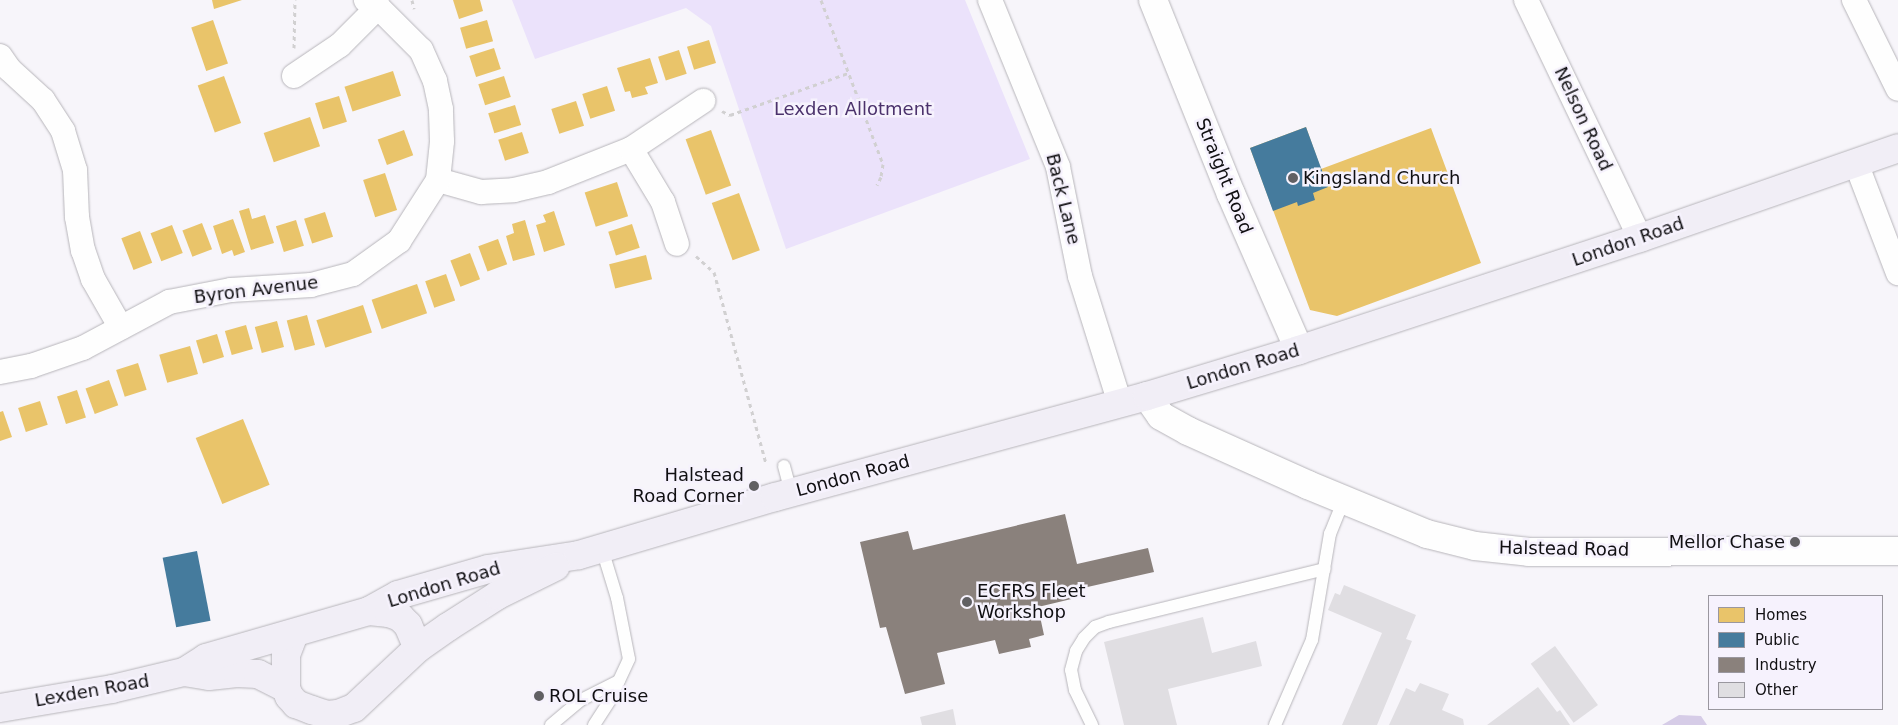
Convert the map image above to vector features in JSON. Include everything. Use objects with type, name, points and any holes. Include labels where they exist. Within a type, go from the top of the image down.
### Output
[{"type":"main road","name":"London Road","points":[[369,611],[398,595],[488,568],[590,552],[783,495],[1120,404],[1299,350],[1640,238],[1898,148]]},
{"type":"main road","name":"London Road","points":[[348,717],[418,648],[498,595],[590,552]]},
{"type":"main road","name":"Lexden Road","points":[[0,708],[119,687],[184,672],[206,658],[272,637],[294,634],[369,611]]},
{"type":"main road","points":[[369,611],[389,613],[400,617],[408,625],[418,648]]},
{"type":"main road","points":[[291,706],[286,655],[294,634]]},
{"type":"main road","name":"Lexden Road","points":[[184,672],[210,676],[236,673],[258,674],[291,706],[327,715],[348,717]]},
{"type":"street","name":"Back Lane","points":[[990,0],[1058,167],[1080,276],[1120,404]]},
{"type":"street","name":"Straight Road","points":[[1153,0],[1231,194],[1299,350]]},
{"type":"street","name":"Nelson Road","points":[[1526,0],[1640,238]]},
{"type":"street","points":[[1854,0],[1898,89]]},
{"type":"street","name":"Byron Avenue","points":[[0,372],[31,366],[83,348],[169,302],[200,294],[231,290],[312,285],[353,274],[399,241],[438,180],[442,141],[441,109],[435,80],[421,50],[372,3],[340,46],[294,76]]},
{"type":"street","points":[[0,56],[9,69],[43,100],[63,131],[75,170],[77,217],[83,250],[93,279],[121,328]]},
{"type":"street","points":[[438,180],[481,192],[514,190],[548,182],[631,149],[703,101]]},
{"type":"street","points":[[631,149],[663,202],[677,244]]},
{"type":"street","points":[[1856,163],[1898,273]]},
{"type":"street","name":"Halstead Road","points":[[1147,396],[1161,416],[1188,431],[1344,500],[1427,534],[1475,546],[1529,552],[1898,551]]},
{"type":"lane","points":[[783,495],[784,466]]},
{"type":"lane","points":[[1275,725],[1312,640],[1330,534],[1344,500]]},
{"type":"lane","points":[[590,552],[617,598],[629,659],[610,700],[594,725]]},
{"type":"lane","points":[[1092,725],[1075,690],[1071,670],[1076,651],[1084,638],[1095,627],[1325,569]]},
{"type":"lane","points":[[551,725],[581,700],[618,681]]},
{"type":"path","points":[[294,76],[295,0]]},
{"type":"path","points":[[821,0],[883,164],[882,178],[877,185]]},
{"type":"path","points":[[703,101],[730,115],[848,73]]},
{"type":"path","points":[[677,244],[702,260],[714,272],[783,495]]},
{"type":"green space","name":"Lexden Allotment","points":[[512,0],[965,0],[1030,159],[786,249],[711,26],[686,8],[535,59]]},
{"type":"shaded area","points":[[1679,715],[1701,716],[1707,725],[1662,725]]},
{"type":"building: Homes","points":[[212,0],[242,0],[214,9]]},
{"type":"building: Homes","points":[[453,0],[480,0],[483,11],[459,19]]},
{"type":"building: Homes","points":[[213,20],[228,63],[206,71],[191,27]]},
{"type":"building: Homes","points":[[487,20],[493,41],[466,49],[460,28]]},
{"type":"building: Homes","points":[[709,40],[716,63],[694,70],[687,47]]},
{"type":"building: Homes","points":[[494,48],[501,69],[476,77],[469,56]]},
{"type":"building: Homes","points":[[679,50],[687,74],[666,81],[658,57]]},
{"type":"building: Homes","points":[[650,58],[658,83],[645,87],[648,94],[632,98],[630,91],[625,92],[617,68]]},
{"type":"building: Homes","points":[[393,71],[401,96],[353,111],[344,87]]},
{"type":"building: Homes","points":[[224,76],[241,123],[215,133],[198,86]]},
{"type":"building: Homes","points":[[504,76],[511,97],[485,105],[478,84]]},
{"type":"building: Homes","points":[[607,86],[615,111],[590,119],[582,94]]},
{"type":"building: Homes","points":[[339,96],[347,122],[323,129],[315,103]]},
{"type":"building: Homes","points":[[576,101],[584,126],[559,134],[551,109]]},
{"type":"building: Homes","points":[[515,105],[521,125],[494,133],[488,113]]},
{"type":"building: Homes","points":[[310,117],[320,146],[274,162],[264,133]]},
{"type":"building: Homes","points":[[1306,127],[1321,169],[1431,128],[1481,263],[1337,316],[1310,310],[1250,148]]},
{"type":"building: Homes","points":[[404,130],[413,155],[387,165],[378,140]]},
{"type":"building: Homes","points":[[711,130],[731,185],[706,195],[686,139]]},
{"type":"building: Homes","points":[[522,132],[529,153],[505,161],[498,140]]},
{"type":"building: Homes","points":[[385,173],[397,210],[375,217],[363,180]]},
{"type":"building: Homes","points":[[617,182],[628,216],[596,227],[585,193]]},
{"type":"building: Homes","points":[[739,193],[760,250],[733,260],[712,203]]},
{"type":"building: Homes","points":[[249,208],[252,219],[265,215],[274,243],[251,250],[239,211]]},
{"type":"building: Homes","points":[[554,211],[565,245],[544,252],[536,225],[546,222],[543,215]]},
{"type":"building: Homes","points":[[325,212],[333,237],[312,244],[304,219]]},
{"type":"building: Homes","points":[[233,219],[245,252],[234,256],[232,250],[222,254],[213,226]]},
{"type":"building: Homes","points":[[296,220],[304,246],[284,252],[276,226]]},
{"type":"building: Homes","points":[[525,220],[535,255],[513,261],[506,236],[514,233],[512,224]]},
{"type":"building: Homes","points":[[202,223],[212,249],[192,257],[182,231]]},
{"type":"building: Homes","points":[[632,224],[640,248],[616,256],[608,232]]},
{"type":"building: Homes","points":[[172,225],[183,253],[161,261],[151,233]]},
{"type":"building: Homes","points":[[140,231],[152,263],[134,270],[121,238]]},
{"type":"building: Homes","points":[[498,239],[507,264],[488,272],[478,246]]},
{"type":"building: Homes","points":[[470,253],[480,279],[460,287],[450,261]]},
{"type":"building: Homes","points":[[646,255],[652,279],[615,288],[609,264]]},
{"type":"building: Homes","points":[[446,274],[455,300],[434,308],[425,281]]},
{"type":"building: Homes","points":[[417,284],[427,313],[382,329],[372,300]]},
{"type":"building: Homes","points":[[363,305],[372,333],[325,348],[316,320]]},
{"type":"building: Homes","points":[[307,315],[315,345],[295,350],[287,320]]},
{"type":"building: Homes","points":[[277,321],[284,347],[262,353],[255,327]]},
{"type":"building: Homes","points":[[246,325],[253,349],[232,355],[225,331]]},
{"type":"building: Homes","points":[[217,334],[224,357],[203,363],[196,340]]},
{"type":"building: Homes","points":[[190,346],[198,374],[167,383],[159,355]]},
{"type":"building: Homes","points":[[138,363],[147,390],[125,397],[116,370]]},
{"type":"building: Homes","points":[[109,380],[118,405],[95,414],[86,389]]},
{"type":"building: Homes","points":[[77,390],[86,418],[66,424],[57,396]]},
{"type":"building: Homes","points":[[40,401],[48,425],[26,432],[18,408]]},
{"type":"building: Homes","points":[[3,411],[12,437],[0,441],[0,412]]},
{"type":"building: Homes","points":[[243,419],[270,485],[222,504],[196,438]]},
{"type":"building: Public","name":"Kingsland Church","points":[[1306,127],[1328,187],[1313,193],[1315,200],[1298,206],[1297,202],[1273,211],[1250,148]]},
{"type":"building: Public","points":[[197,551],[211,621],[176,627],[163,558]]},
{"type":"building: Industry","name":"ECFRS Fleet Workshop","points":[[1065,514],[1077,564],[1148,548],[1154,572],[1083,588],[1084,596],[1038,607],[1044,635],[1029,639],[1031,647],[999,654],[995,640],[937,653],[945,684],[905,694],[886,627],[880,628],[860,542],[908,531],[913,550]]},
{"type":"building: Other","points":[[1344,585],[1416,615],[1406,639],[1412,641],[1377,725],[1342,725],[1382,633],[1328,610],[1335,593],[1340,595]]},
{"type":"building: Other","points":[[1203,617],[1212,653],[1256,641],[1262,666],[1168,689],[1177,725],[1124,725],[1104,642]]},
{"type":"building: Other","points":[[1555,646],[1598,705],[1574,723],[1531,664]]},
{"type":"building: Other","points":[[1420,683],[1449,694],[1442,710],[1463,719],[1464,725],[1389,725],[1406,688],[1415,692]]},
{"type":"building: Other","points":[[1538,687],[1557,712],[1560,710],[1570,725],[1487,725]]},
{"type":"building: Other","points":[[953,709],[956,725],[922,725],[920,717]]},
{"type":"place","name":"Kingsland Church","points":[[1293,178]]},
{"type":"place","name":"Halstead Road Corner","points":[[754,486]]},
{"type":"place","name":"Mellor Chase","points":[[1795,542]]},
{"type":"place","name":"ECFRS Fleet Workshop","points":[[967,602]]},
{"type":"place","name":"ROL Cruise","points":[[539,696]]}]
